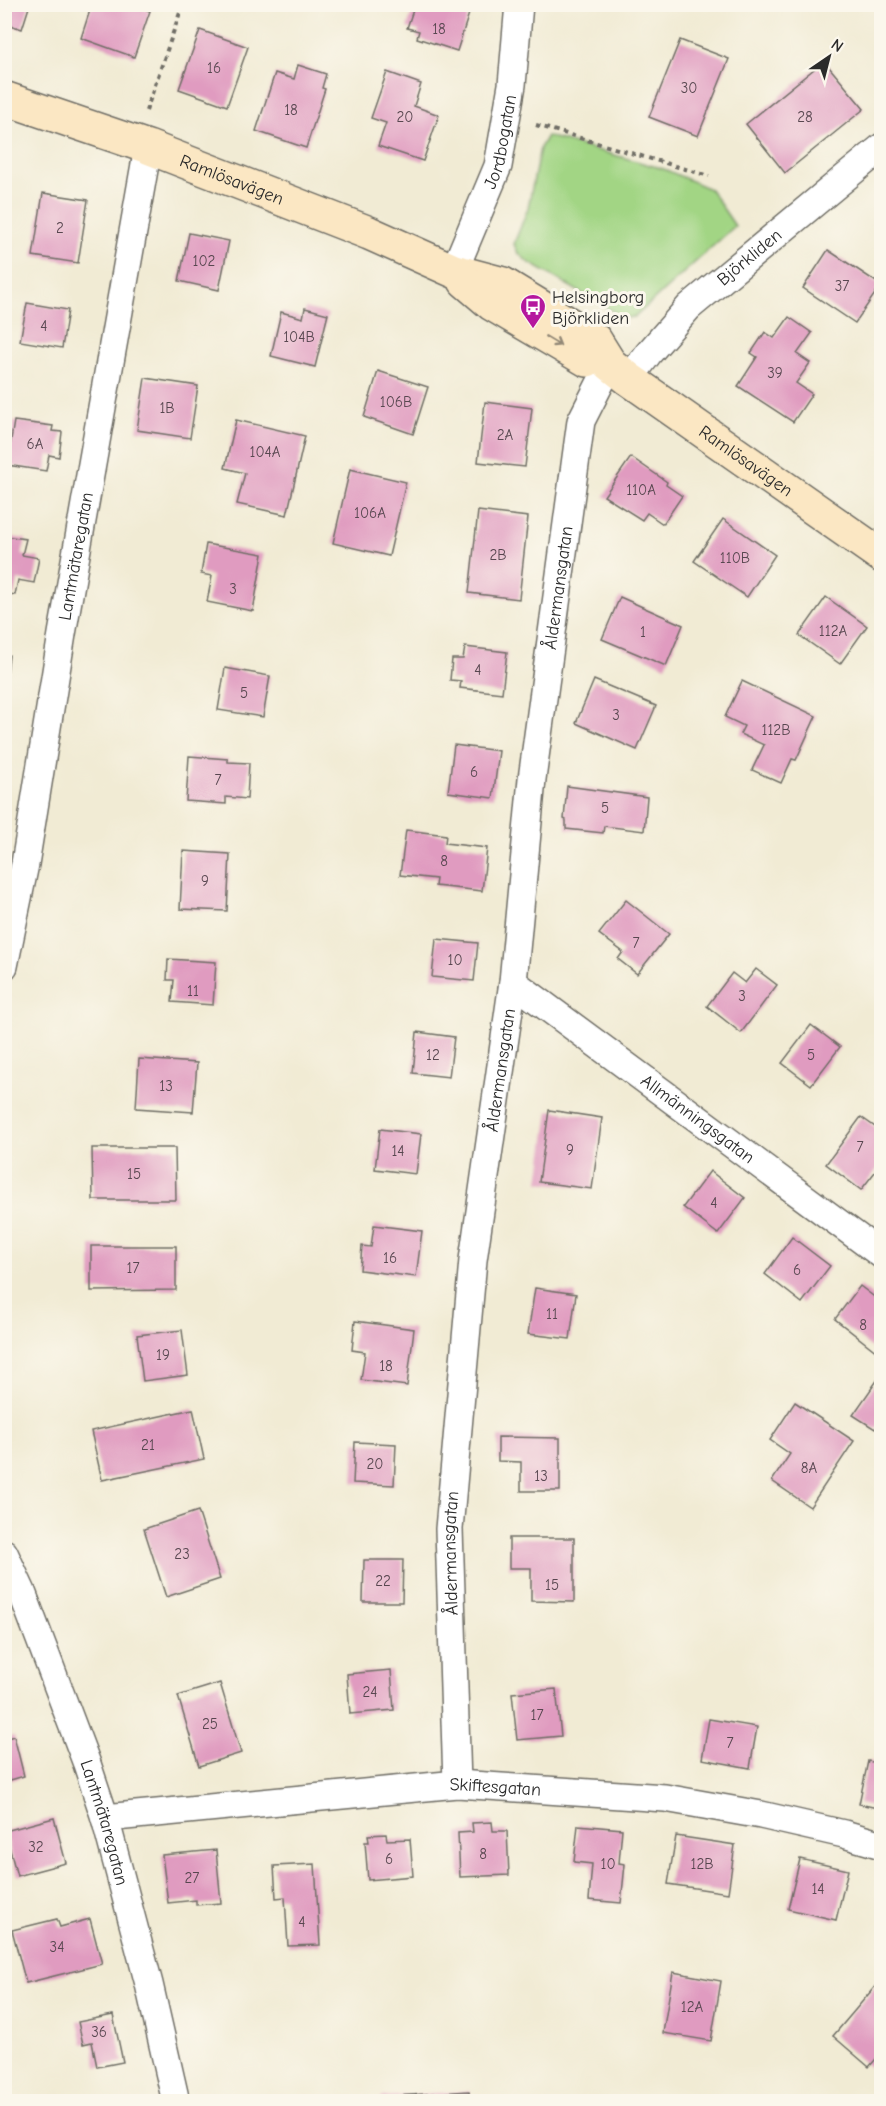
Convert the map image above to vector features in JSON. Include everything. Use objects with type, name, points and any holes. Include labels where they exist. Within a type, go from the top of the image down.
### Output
[{"type":"street","name":"Jordbogatan","points":[[454,271],[498,166],[512,85],[519,4]]},
{"type":"street","name":"Ramlösavägen","points":[[4,98],[148,147],[369,233],[454,271],[503,284],[595,340],[619,372],[882,556]]},
{"type":"street","name":"Lantmätaregatan","points":[[4,966],[25,864],[64,622],[148,147]]},
{"type":"street","name":"Björkliden","points":[[619,372],[648,354],[689,307],[882,147]]},
{"type":"street","name":"Åldermansgatan","points":[[457,1784],[448,1529],[473,1260],[513,982],[532,779],[581,421],[619,372]]},
{"type":"street","name":"Allmänningsgatan","points":[[513,982],[882,1255]]},
{"type":"street","name":"Lantmätaregatan","points":[[4,1553],[13,1592],[87,1764],[105,1818],[149,1984],[176,2102]]},
{"type":"street","name":"Skiftesgatan","points":[[105,1818],[457,1784],[665,1798],[761,1815],[882,1845]]},
{"type":"path","points":[[145,112],[183,4]]},
{"type":"path","points":[[506,117],[708,176]]},
{"type":"green space","points":[[547,136],[664,169],[710,189],[735,226],[635,317],[624,318],[528,262],[518,253],[514,244],[528,208],[540,148]]},
{"type":"building","points":[[4,4],[30,4],[22,29],[4,23]]},
{"type":"building","points":[[92,4],[132,4],[150,11],[134,57],[81,38]]},
{"type":"building","points":[[415,4],[427,7],[428,4],[472,4],[457,51],[417,38],[419,31],[407,28]]},
{"type":"building","points":[[200,30],[248,47],[227,106],[179,89]]},
{"type":"building","points":[[680,40],[729,59],[698,136],[649,117]]},
{"type":"building","points":[[824,61],[864,109],[785,173],[746,124]]},
{"type":"building","points":[[298,65],[326,74],[322,88],[325,89],[306,148],[256,131],[275,73],[294,79]]},
{"type":"building","points":[[387,72],[421,84],[414,106],[439,115],[423,161],[378,146],[386,123],[371,118]]},
{"type":"building","points":[[43,193],[88,200],[78,263],[33,256]]},
{"type":"building","points":[[189,233],[229,241],[219,290],[179,281]]},
{"type":"building","points":[[828,250],[881,285],[855,323],[803,288]]},
{"type":"building","points":[[27,303],[68,310],[62,348],[20,341]]},
{"type":"building","points":[[305,308],[328,314],[315,367],[271,356],[281,312],[303,318]]},
{"type":"building","points":[[789,317],[812,333],[797,354],[810,363],[796,383],[812,394],[793,422],[738,386],[757,357],[751,353],[765,332],[774,338]]},
{"type":"building","points":[[378,371],[428,387],[413,434],[364,417]]},
{"type":"building","points":[[145,378],[198,386],[190,438],[137,430]]},
{"type":"building","points":[[485,402],[532,408],[525,467],[478,462]]},
{"type":"building","points":[[236,420],[305,436],[287,515],[237,504],[245,473],[225,468]]},
{"type":"building","points":[[14,421],[53,426],[52,431],[62,432],[59,457],[49,455],[46,471],[7,465]]},
{"type":"building","points":[[631,457],[667,482],[666,485],[682,496],[663,524],[647,513],[642,520],[604,496]]},
{"type":"building","points":[[350,469],[406,482],[389,556],[333,543]]},
{"type":"building","points":[[478,511],[528,517],[519,599],[469,593]]},
{"type":"building","points":[[723,519],[775,555],[747,597],[694,561]]},
{"type":"building","points":[[4,536],[26,539],[22,555],[39,558],[34,583],[18,580],[15,595],[4,593]]},
{"type":"building","points":[[206,544],[263,554],[253,611],[207,602],[212,576],[201,574]]},
{"type":"building","points":[[620,597],[683,625],[666,666],[602,639]]},
{"type":"building","points":[[826,597],[867,626],[840,664],[799,635]]},
{"type":"building","points":[[465,647],[507,652],[502,693],[460,688],[461,681],[450,680],[452,659],[463,659]]},
{"type":"building","points":[[4,654],[9,655],[6,684],[4,684]]},
{"type":"building","points":[[225,668],[270,676],[263,717],[218,710]]},
{"type":"building","points":[[594,680],[656,706],[637,750],[576,723]]},
{"type":"building","points":[[742,681],[816,716],[796,760],[792,759],[781,783],[752,770],[764,745],[740,734],[744,726],[725,717]]},
{"type":"building","points":[[454,745],[499,751],[493,798],[448,792]]},
{"type":"building","points":[[189,756],[249,763],[247,799],[226,797],[226,804],[186,801]]},
{"type":"building","points":[[567,786],[647,797],[644,831],[604,826],[603,833],[566,829],[564,819]]},
{"type":"building","points":[[406,830],[446,835],[445,843],[487,848],[482,891],[435,886],[436,879],[400,875]]},
{"type":"building","points":[[183,851],[230,854],[227,911],[180,909]]},
{"type":"building","points":[[626,900],[669,934],[637,974],[618,959],[623,952],[599,934]]},
{"type":"building","points":[[436,939],[478,943],[474,981],[432,977]]},
{"type":"building","points":[[168,959],[216,962],[213,1005],[172,1002],[174,980],[167,980]]},
{"type":"building","points":[[756,969],[777,985],[741,1033],[707,1006],[732,973],[745,983]]},
{"type":"building","points":[[811,1025],[840,1047],[811,1085],[782,1063]]},
{"type":"building","points":[[417,1032],[454,1037],[449,1077],[413,1073]]},
{"type":"building","points":[[139,1059],[197,1063],[193,1112],[136,1108]]},
{"type":"building","points":[[549,1110],[602,1118],[592,1189],[539,1182]]},
{"type":"building","points":[[861,1117],[882,1132],[882,1163],[861,1190],[826,1164]]},
{"type":"building","points":[[380,1129],[421,1134],[416,1174],[375,1169]]},
{"type":"building","points":[[92,1148],[175,1148],[176,1200],[93,1200]]},
{"type":"building","points":[[710,1171],[745,1198],[718,1234],[683,1207]]},
{"type":"building","points":[[374,1225],[422,1231],[416,1277],[360,1270],[362,1246],[371,1247]]},
{"type":"building","points":[[792,1237],[830,1266],[802,1303],[765,1274]]},
{"type":"building","points":[[91,1246],[176,1246],[176,1290],[91,1291]]},
{"type":"building","points":[[860,1286],[877,1299],[879,1296],[882,1299],[882,1356],[835,1319]]},
{"type":"building","points":[[535,1288],[576,1294],[570,1339],[528,1334]]},
{"type":"building","points":[[355,1321],[414,1329],[407,1386],[361,1380],[365,1352],[352,1350]]},
{"type":"building","points":[[182,1330],[188,1375],[143,1381],[137,1335]]},
{"type":"building","points":[[878,1379],[882,1382],[882,1420],[875,1429],[853,1415]]},
{"type":"building","points":[[795,1402],[854,1441],[810,1507],[772,1481],[790,1454],[770,1440]]},
{"type":"building","points":[[193,1409],[204,1459],[102,1480],[91,1431]]},
{"type":"building","points":[[498,1437],[560,1438],[560,1491],[521,1491],[521,1462],[498,1461]]},
{"type":"building","points":[[355,1442],[396,1444],[394,1485],[353,1483]]},
{"type":"building","points":[[198,1511],[220,1579],[166,1597],[144,1529]]},
{"type":"building","points":[[509,1538],[574,1538],[574,1602],[531,1601],[531,1568],[509,1568]]},
{"type":"building","points":[[364,1560],[403,1560],[402,1602],[363,1602]]},
{"type":"building","points":[[391,1670],[394,1710],[350,1714],[347,1674]]},
{"type":"building","points":[[220,1683],[241,1753],[199,1766],[178,1696]]},
{"type":"building","points":[[556,1689],[561,1736],[517,1740],[512,1693]]},
{"type":"building","points":[[709,1719],[757,1727],[750,1768],[702,1759]]},
{"type":"building","points":[[14,1736],[24,1776],[4,1782],[4,1739]]},
{"type":"building","points":[[868,1761],[882,1764],[882,1809],[859,1804]]},
{"type":"building","points":[[54,1818],[66,1863],[17,1876],[5,1831]]},
{"type":"building","points":[[492,1822],[493,1831],[507,1831],[509,1875],[460,1877],[458,1833],[473,1832],[472,1823]]},
{"type":"building","points":[[578,1825],[622,1829],[619,1863],[625,1864],[621,1903],[589,1900],[592,1864],[574,1862]]},
{"type":"building","points":[[386,1834],[387,1840],[410,1839],[413,1876],[368,1880],[365,1842],[369,1842],[368,1835]]},
{"type":"building","points":[[676,1836],[735,1845],[728,1893],[668,1884]]},
{"type":"building","points":[[216,1850],[221,1903],[196,1905],[196,1900],[168,1903],[162,1855]]},
{"type":"building","points":[[800,1859],[848,1870],[836,1920],[788,1909]]},
{"type":"building","points":[[315,1864],[320,1945],[288,1946],[285,1897],[276,1898],[274,1866]]},
{"type":"building","points":[[57,1919],[60,1927],[90,1919],[102,1964],[26,1983],[12,1930]]},
{"type":"building","points":[[673,1972],[721,1981],[711,2041],[663,2033]]},
{"type":"building","points":[[878,1983],[882,1986],[882,2052],[869,2067],[833,2036]]},
{"type":"building","points":[[113,2015],[123,2062],[97,2067],[92,2042],[83,2044],[78,2022]]},
{"type":"building","points":[[469,2091],[470,2102],[381,2102],[381,2097]]},
{"type":"place","name":"Helsingborg Björkliden","points":[[533,330]]}]
